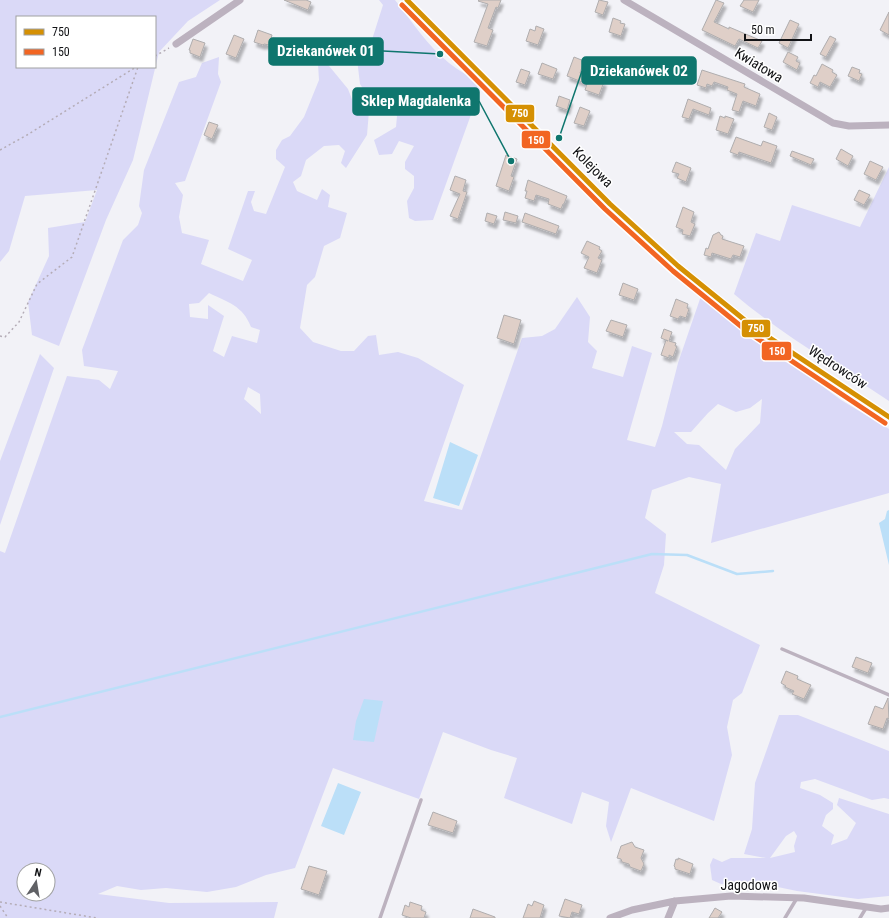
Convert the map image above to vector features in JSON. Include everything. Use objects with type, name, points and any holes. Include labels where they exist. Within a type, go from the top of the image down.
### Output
[{"type":"street","points":[[176,44],[240,0]]},
{"type":"street","name":"Kolejowa","points":[[407,0],[634,226],[696,282],[752,326]]},
{"type":"street","name":"Kwiatowa","points":[[624,0],[829,121],[845,126],[889,126]]},
{"type":"street","name":"Wędrowców","points":[[752,326],[889,417]]},
{"type":"street","name":"Jagodowa","points":[[610,918],[632,910],[675,901],[731,896],[797,898],[881,909],[889,908]]},
{"type":"street","points":[[668,918],[675,901]]},
{"type":"lane","points":[[782,650],[889,695]]},
{"type":"lane","points":[[380,918],[421,800]]},
{"type":"lane","points":[[785,918],[797,898]]},
{"type":"lane","points":[[860,918],[866,907]]},
{"type":"path","points":[[156,55],[176,44]]},
{"type":"path","points":[[0,150],[135,68]]},
{"type":"path","points":[[0,336],[5,337],[20,322],[37,284],[72,257],[137,68]]},
{"type":"path","points":[[0,902],[97,918]]},
{"type":"path","points":[[0,906],[8,918]]},
{"type":"shaded area","points":[[0,0],[220,0],[188,21],[159,52],[156,64],[156,16],[16,16],[16,68],[155,68],[133,160],[106,220],[59,346],[32,335],[28,302],[49,256],[48,228],[85,222],[97,190],[25,196],[9,251],[0,262]]},
{"type":"shaded area","points":[[379,0],[395,0],[420,33],[441,56],[457,69],[482,84],[433,220],[415,221],[409,218],[407,201],[414,188],[414,176],[405,169],[405,162],[414,146],[399,141],[392,154],[379,155],[374,140],[396,127],[397,116],[386,105],[369,111],[367,135],[346,168],[341,163],[345,151],[339,145],[324,146],[306,160],[301,176],[293,182],[297,191],[317,200],[322,189],[330,195],[328,207],[347,213],[340,238],[324,246],[315,277],[307,285],[300,328],[313,342],[341,351],[354,351],[368,336],[376,335],[379,355],[398,352],[418,358],[464,385],[424,501],[462,510],[522,338],[542,336],[555,329],[577,297],[590,317],[588,342],[597,351],[592,368],[623,377],[632,346],[652,353],[627,440],[655,447],[662,426],[678,363],[701,296],[841,400],[889,429],[889,493],[711,543],[721,484],[689,477],[652,490],[645,518],[666,534],[664,565],[655,593],[760,645],[742,693],[733,700],[727,727],[732,755],[714,821],[631,788],[611,842],[606,826],[609,802],[582,792],[572,824],[504,798],[517,758],[443,732],[419,799],[333,768],[295,868],[266,875],[236,887],[207,892],[166,888],[141,890],[117,886],[98,894],[169,903],[278,902],[274,918],[0,918],[0,551],[5,553],[67,376],[99,380],[110,389],[118,371],[84,366],[82,350],[123,240],[138,225],[142,213],[139,206],[144,170],[179,82],[196,77],[202,63],[219,57],[218,74],[221,82],[185,181],[175,183],[183,195],[179,217],[182,233],[209,240],[201,264],[243,281],[252,260],[228,249],[248,191],[255,191],[251,202],[254,211],[266,214],[285,167],[276,159],[276,150],[282,140],[290,136],[304,117],[319,80],[318,64],[325,61],[348,89],[355,107],[364,104],[367,95],[360,84],[357,59],[369,49],[383,5]],"holes":[[[209,293],[229,302],[239,309],[244,314],[251,327],[260,330],[257,343],[232,336],[224,357],[213,351],[224,316],[208,305],[208,319],[190,317],[189,304],[199,303]],[[248,387],[260,394],[261,414],[244,399]],[[762,399],[760,423],[735,449],[726,470],[699,445],[687,444],[674,432],[691,432],[718,404],[736,412],[750,408]]]},
{"type":"shaded area","points":[[889,167],[889,401],[790,337],[734,294],[756,233],[780,241],[792,205],[860,227]]},
{"type":"shaded area","points":[[40,354],[54,368],[0,525],[0,461]]},
{"type":"shaded area","points":[[450,442],[478,455],[459,506],[433,498]]},
{"type":"shaded area","points":[[889,510],[889,565],[879,523],[885,519],[887,511]]},
{"type":"shaded area","points":[[364,699],[383,701],[374,742],[353,740],[356,721]]},
{"type":"shaded area","points":[[779,715],[798,715],[889,751],[889,799],[884,798],[872,800],[815,779],[801,782],[800,788],[820,795],[833,803],[833,809],[826,815],[822,826],[834,835],[831,845],[847,839],[856,823],[837,805],[839,798],[889,814],[889,896],[858,899],[797,891],[758,883],[721,884],[712,880],[710,865],[713,858],[722,862],[731,858],[766,858],[744,854],[752,829],[755,783]],"holes":[[[794,831],[797,836],[794,846],[795,852],[770,858],[786,836]]]},
{"type":"shaded area","points":[[338,783],[361,792],[344,835],[321,826]]},
{"type":"building","points":[[284,0],[306,0],[311,2],[308,10]]},
{"type":"building","points":[[501,0],[498,8],[496,7],[488,28],[493,30],[487,46],[474,42],[488,4],[478,1]]},
{"type":"building","points":[[599,0],[608,2],[603,15],[595,12]]},
{"type":"building","points":[[716,0],[724,3],[714,22],[762,41],[758,48],[739,39],[735,46],[702,30]]},
{"type":"building","points":[[744,0],[759,0],[753,12],[740,6]]},
{"type":"building","points":[[889,12],[889,35],[880,30]]},
{"type":"building","points":[[613,18],[621,21],[620,23],[625,24],[621,36],[609,32]]},
{"type":"building","points":[[790,20],[799,24],[788,48],[779,43]]},
{"type":"building","points":[[536,26],[544,29],[538,45],[526,41],[530,29],[535,31]]},
{"type":"building","points":[[258,30],[272,35],[269,45],[254,42]]},
{"type":"building","points":[[234,35],[244,39],[236,58],[226,54]]},
{"type":"building","points":[[830,36],[836,39],[826,57],[820,54]]},
{"type":"building","points":[[193,39],[205,43],[200,57],[190,53],[189,50]]},
{"type":"building","points":[[788,52],[798,57],[796,61],[800,63],[797,70],[783,62]]},
{"type":"building","points":[[574,57],[584,61],[580,73],[604,82],[599,95],[585,90],[587,84],[567,76]]},
{"type":"building","points":[[542,63],[557,69],[553,79],[538,74]]},
{"type":"building","points":[[822,64],[833,70],[832,72],[837,75],[830,87],[820,82],[818,87],[810,83],[814,75],[816,76]]},
{"type":"building","points":[[852,67],[860,70],[859,73],[862,74],[859,81],[848,76]]},
{"type":"building","points":[[521,69],[530,72],[525,85],[516,82]]},
{"type":"building","points":[[702,70],[745,84],[744,87],[760,94],[756,106],[743,101],[739,112],[732,110],[737,94],[727,90],[728,87],[714,82],[712,86],[707,84],[706,88],[697,85]]},
{"type":"building","points":[[559,96],[570,100],[567,110],[556,106]]},
{"type":"building","points":[[688,99],[711,108],[709,115],[693,109],[689,119],[682,117]]},
{"type":"building","points":[[580,107],[590,111],[584,126],[574,123]]},
{"type":"building","points":[[769,113],[777,117],[772,130],[764,127]]},
{"type":"building","points":[[720,116],[734,119],[728,134],[716,130]]},
{"type":"building","points":[[209,122],[218,125],[212,139],[204,135]]},
{"type":"building","points":[[736,137],[761,146],[763,141],[777,146],[771,163],[739,152],[738,155],[730,152]]},
{"type":"building","points":[[841,149],[853,156],[848,166],[836,159]]},
{"type":"building","points":[[792,151],[814,159],[811,165],[790,156]]},
{"type":"building","points":[[506,155],[517,159],[511,176],[514,177],[509,191],[496,186]]},
{"type":"building","points":[[870,161],[883,167],[876,180],[864,174]]},
{"type":"building","points":[[676,162],[691,168],[686,182],[677,178],[679,174],[672,172]]},
{"type":"building","points":[[455,176],[466,180],[463,191],[467,192],[458,219],[450,216],[460,194],[450,190]]},
{"type":"building","points":[[528,180],[567,196],[561,209],[548,204],[549,199],[536,195],[534,201],[525,198]]},
{"type":"building","points":[[859,190],[870,195],[864,205],[854,200]]},
{"type":"building","points":[[683,207],[694,212],[691,222],[695,224],[690,236],[682,234],[683,230],[676,227]]},
{"type":"building","points":[[505,212],[518,216],[516,223],[503,220]]},
{"type":"building","points":[[487,213],[497,216],[494,224],[485,221]]},
{"type":"building","points":[[525,213],[559,226],[556,234],[522,222]]},
{"type":"building","points":[[719,232],[723,236],[722,239],[744,246],[740,257],[733,255],[731,259],[712,253],[711,257],[704,255],[713,235]]},
{"type":"building","points":[[587,241],[600,247],[599,249],[602,251],[598,258],[602,260],[597,273],[584,268],[589,257],[581,253]]},
{"type":"building","points":[[623,283],[638,289],[634,300],[619,295]]},
{"type":"building","points":[[676,299],[688,304],[687,308],[689,309],[686,318],[680,316],[678,319],[670,316]]},
{"type":"building","points":[[504,315],[521,320],[514,344],[497,338]]},
{"type":"building","points":[[611,320],[627,325],[623,337],[606,331]]},
{"type":"building","points":[[664,329],[672,332],[669,341],[676,343],[675,346],[677,346],[673,357],[669,355],[669,358],[661,355],[666,340],[661,338]]},
{"type":"building","points":[[856,657],[872,663],[868,673],[852,667]]},
{"type":"building","points":[[786,671],[798,676],[797,679],[811,685],[804,699],[792,694],[794,691],[785,687],[786,686],[781,683]]},
{"type":"building","points":[[888,698],[889,719],[887,718],[883,729],[868,724],[875,706],[883,709]]},
{"type":"building","points":[[433,812],[457,821],[453,833],[428,825]]},
{"type":"building","points":[[632,842],[635,847],[644,850],[641,858],[644,864],[641,871],[630,867],[629,864],[622,862],[621,859],[617,858],[621,846]]},
{"type":"building","points":[[678,858],[693,864],[690,874],[675,869],[674,866],[676,859],[678,860]]},
{"type":"building","points":[[309,866],[327,871],[319,895],[301,889]]},
{"type":"building","points":[[565,899],[582,905],[579,914],[572,912],[570,918],[559,916]]},
{"type":"building","points":[[534,901],[544,905],[540,918],[523,918],[528,904],[532,906]]},
{"type":"building","points":[[410,902],[422,906],[421,910],[426,912],[424,918],[411,918],[402,915],[405,905],[409,907]]},
{"type":"building","points":[[715,908],[722,912],[718,918],[709,918]]},
{"type":"building","points":[[473,909],[495,917],[495,918],[470,918]]},
{"type":"waterway","points":[[0,717],[652,554],[687,555],[737,574],[773,571]]},
{"type":"transit line","name":"750","points":[[407,0],[610,204],[678,266],[752,326],[889,417]]},
{"type":"transit line","name":"150","points":[[402,5],[605,209],[673,271],[748,332],[885,423]]},
{"type":"place","name":"Dziekanówek 01","points":[[440,54]]},
{"type":"place","name":"Dziekanówek 02","points":[[559,138]]},
{"type":"place","name":"Sklep Magdalenka","points":[[511,161]]}]
